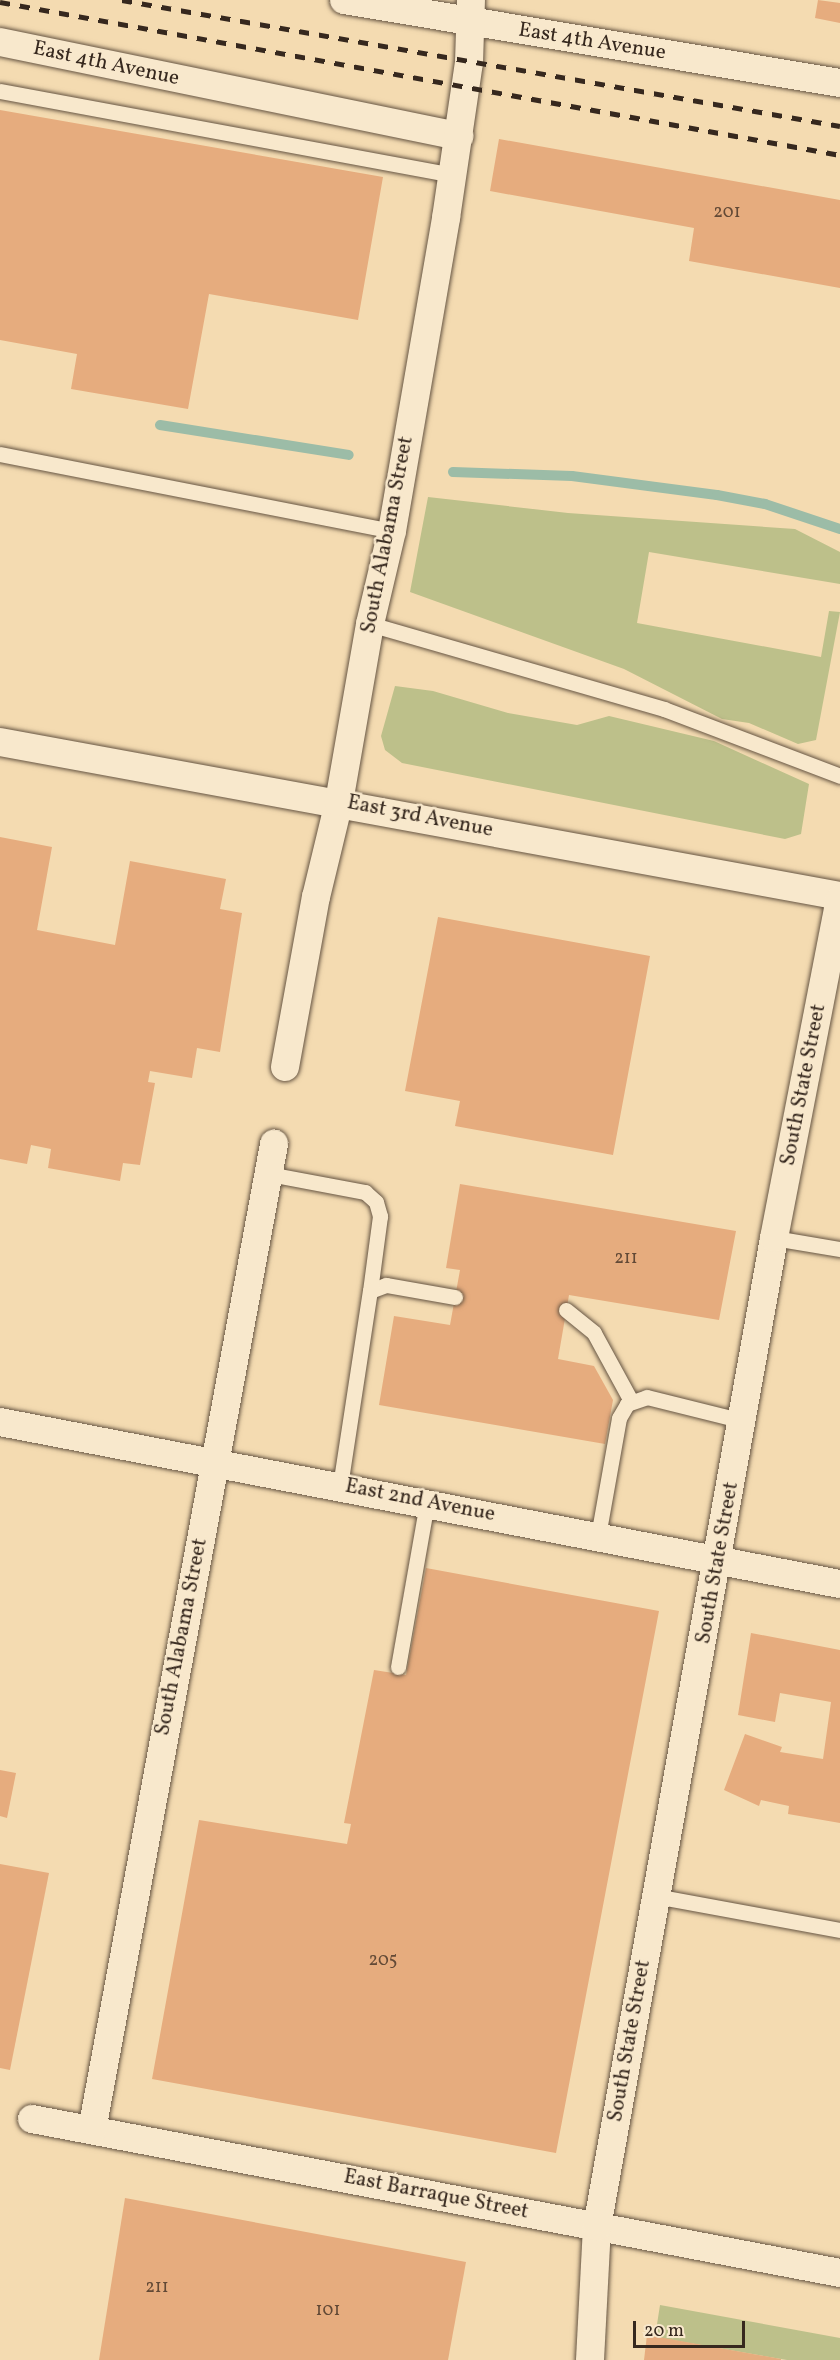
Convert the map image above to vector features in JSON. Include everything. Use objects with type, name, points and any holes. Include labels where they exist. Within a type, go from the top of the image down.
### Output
[{"type":"street","name":"East 4th Avenue","points":[[344,0],[472,11],[840,83]]},
{"type":"street","name":"South Alabama Street","points":[[285,1067],[316,897],[339,802],[369,624],[392,531],[459,136],[472,11]]},
{"type":"street","name":"East 4th Avenue","points":[[0,42],[459,136]]},
{"type":"street","name":"East 3rd Avenue","points":[[0,742],[339,802],[840,898]]},
{"type":"street","name":"South State Street","points":[[590,2360],[597,2227],[719,1561],[774,1238],[840,898]]},
{"type":"street","name":"South Alabama Street","points":[[92,2130],[274,1144]]},
{"type":"street","name":"East 2nd Avenue","points":[[0,1422],[427,1502],[840,1584]]},
{"type":"street","name":"East Barraque Street","points":[[32,2120],[840,2273]]},
{"type":"lane","points":[[0,90],[453,175]]},
{"type":"lane","points":[[0,454],[392,531]]},
{"type":"lane","points":[[369,624],[664,709],[840,776]]},
{"type":"lane","points":[[269,1174],[365,1192],[376,1202],[380,1216],[340,1486]]},
{"type":"lane","points":[[774,1238],[840,1249]]},
{"type":"lane","points":[[370,1291],[386,1285],[455,1297]]},
{"type":"lane","points":[[566,1310],[594,1333],[631,1401]]},
{"type":"lane","points":[[597,1536],[619,1418],[631,1401],[647,1397],[743,1422]]},
{"type":"lane","points":[[398,1667],[427,1502]]},
{"type":"lane","points":[[656,1896],[840,1930]]},
{"type":"green space","points":[[428,497],[568,513],[795,529],[840,552],[840,584],[649,552],[637,623],[821,657],[829,611],[840,612],[816,740],[798,744],[749,723],[722,719],[624,669],[410,592]]},
{"type":"green space","points":[[395,686],[433,691],[508,713],[577,725],[609,716],[714,741],[809,784],[801,834],[785,839],[402,763],[385,750],[381,736]]},
{"type":"green space","points":[[660,2305],[840,2338],[840,2360],[787,2360],[655,2337]]},
{"type":"building","points":[[818,0],[840,3],[840,23],[815,18]]},
{"type":"building","points":[[0,110],[383,177],[358,320],[209,294],[188,409],[71,389],[77,354],[0,340]]},
{"type":"building","points":[[499,139],[840,200],[840,288],[689,261],[694,228],[490,191]]},
{"type":"building","points":[[0,837],[52,847],[37,930],[115,945],[130,861],[226,879],[220,909],[242,913],[220,1052],[197,1048],[192,1078],[150,1071],[148,1082],[155,1083],[140,1165],[123,1163],[120,1181],[48,1168],[51,1149],[31,1145],[27,1164],[0,1159]]},
{"type":"building","points":[[438,917],[650,956],[613,1155],[455,1126],[460,1101],[405,1091]]},
{"type":"building","points":[[460,1184],[736,1231],[719,1320],[569,1295],[558,1359],[594,1366],[613,1400],[605,1444],[379,1405],[394,1316],[450,1325],[460,1270],[446,1268]]},
{"type":"building","points":[[426,1568],[659,1611],[556,2153],[152,2079],[199,1820],[347,1844],[351,1824],[344,1823],[374,1670],[406,1675]]},
{"type":"building","points":[[751,1633],[840,1650],[840,1823],[788,1814],[789,1806],[761,1800],[759,1806],[724,1790],[745,1734],[782,1747],[780,1752],[823,1759],[831,1702],[780,1693],[775,1722],[738,1715]]},
{"type":"building","points":[[0,1770],[16,1773],[7,1818],[0,1816]]},
{"type":"building","points":[[0,1864],[49,1873],[10,2070],[0,2068]]},
{"type":"building","points":[[125,2198],[466,2262],[448,2360],[99,2360]]},
{"type":"building","points":[[647,2335],[781,2359],[781,2360],[644,2360]]},
{"type":"waterway","points":[[160,425],[349,455]]},
{"type":"waterway","points":[[453,472],[572,476],[717,495],[765,504],[840,529]]},
{"type":"railway","points":[[122,0],[840,126]]},
{"type":"railway","points":[[0,2],[840,155]]}]
